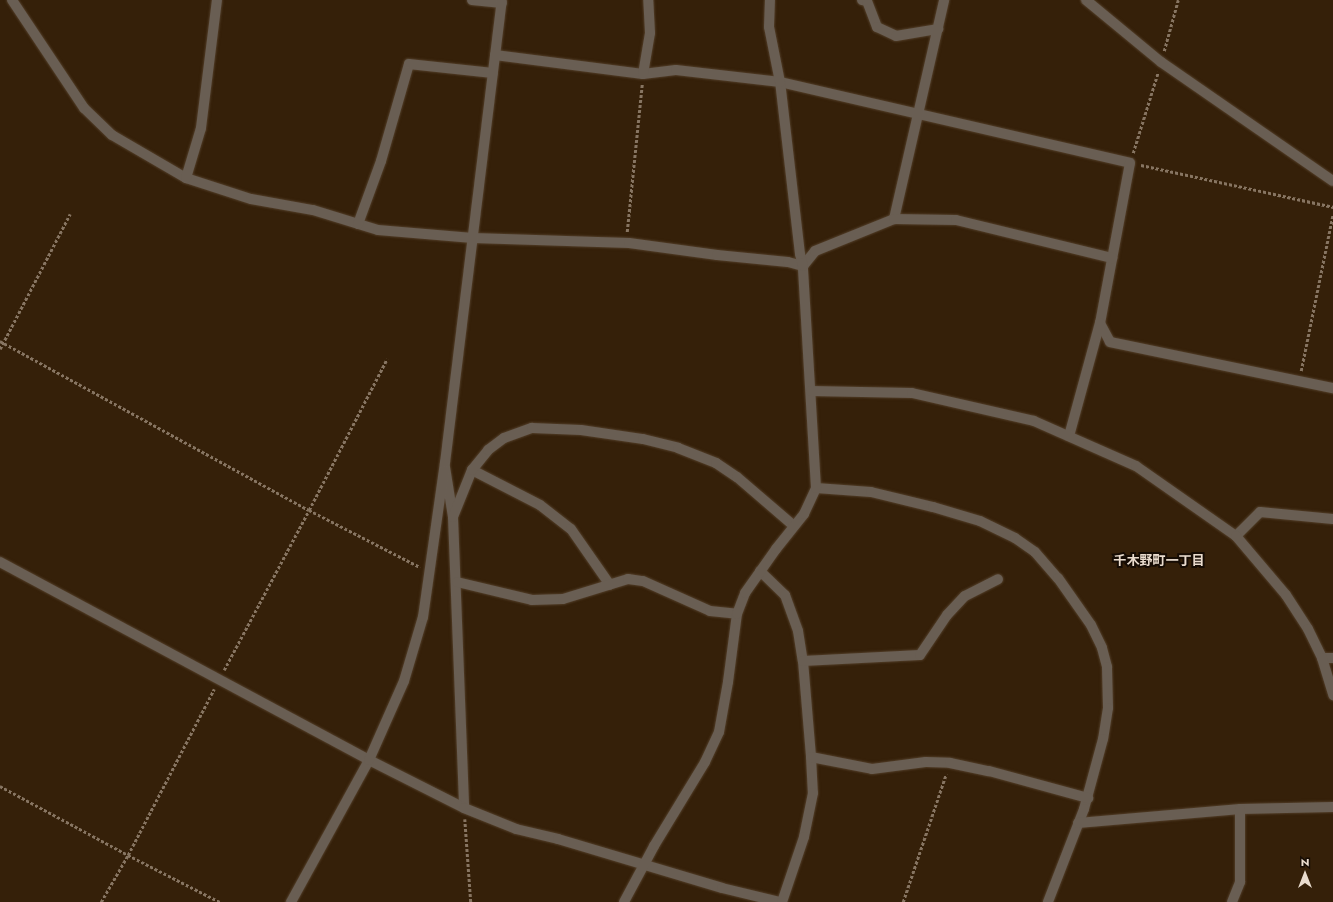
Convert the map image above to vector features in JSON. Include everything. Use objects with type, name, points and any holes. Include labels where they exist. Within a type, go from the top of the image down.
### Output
[{"type":"street","points":[[12,0],[84,108],[112,135],[186,178],[251,199],[313,210],[378,230],[472,238],[626,243],[788,262],[803,266]]},
{"type":"street","points":[[186,178],[201,128],[217,0]]},
{"type":"street","points":[[291,902],[369,760],[404,680],[423,617],[445,463],[502,1],[472,0]]},
{"type":"street","points":[[643,74],[650,33],[648,0]]},
{"type":"street","points":[[624,902],[644,865],[706,762],[719,732],[728,682],[737,614],[745,593],[804,514],[816,488],[803,266],[800,254],[780,82],[769,27],[770,0]]},
{"type":"street","points":[[862,0],[867,1],[877,27],[896,36],[938,29]]},
{"type":"street","points":[[894,219],[944,0]]},
{"type":"street","points":[[1086,0],[1161,62],[1333,181]]},
{"type":"street","points":[[495,55],[643,74],[676,70],[780,82],[1130,163],[1100,323],[1069,436]]},
{"type":"street","points":[[358,224],[381,161],[410,64],[493,74]]},
{"type":"street","points":[[803,266],[815,251],[894,219],[956,220],[1112,258]]},
{"type":"street","points":[[1100,323],[1110,342],[1333,388]]},
{"type":"street","points":[[811,391],[912,394],[1034,421],[1136,466],[1236,536],[1286,595],[1308,629],[1322,658],[1333,694]]},
{"type":"street","points":[[453,517],[472,470],[488,450],[504,438],[532,428],[580,430],[609,436],[643,439],[678,448],[716,463],[737,477],[794,526]]},
{"type":"street","points":[[445,463],[453,517],[457,582],[464,808]]},
{"type":"street","points":[[472,470],[540,505],[571,529],[610,585]]},
{"type":"street","points":[[816,488],[871,492],[940,509],[980,521],[1015,538],[1035,552],[1058,578],[1091,625],[1102,648],[1107,667],[1108,708],[1103,739],[1088,798],[1048,902]]},
{"type":"street","points":[[1236,536],[1260,512],[1333,519]]},
{"type":"street","points":[[0,562],[218,680],[369,760],[464,808],[516,829],[722,888],[781,902],[804,837],[813,793],[811,757],[803,661],[798,631],[785,595],[760,572]]},
{"type":"street","points":[[457,582],[532,600],[563,599],[628,579],[643,581],[710,611],[737,614]]},
{"type":"street","points":[[803,661],[920,655],[947,615],[965,596],[998,579]]},
{"type":"street","points":[[1322,658],[1333,658]]},
{"type":"street","points":[[811,757],[872,769],[926,762],[950,763],[989,771],[1088,798]]},
{"type":"street","points":[[1078,823],[1240,810],[1333,807]]},
{"type":"street","points":[[1232,902],[1240,882],[1240,810]]},
{"type":"path","points":[[1178,0],[1161,62],[1130,163],[1333,207]]},
{"type":"path","points":[[626,243],[643,74]]},
{"type":"path","points":[[0,349],[2,342],[70,214]]},
{"type":"path","points":[[1299,381],[1333,214]]},
{"type":"path","points":[[2,342],[309,510],[430,572]]},
{"type":"path","points":[[101,902],[128,855],[218,680],[309,510],[387,359]]},
{"type":"path","points":[[903,902],[950,763]]},
{"type":"path","points":[[0,786],[128,855],[220,902]]},
{"type":"path","points":[[464,808],[471,902]]},
{"type":"district","name":"千木野町一丁目","points":[[1159,561]]}]
